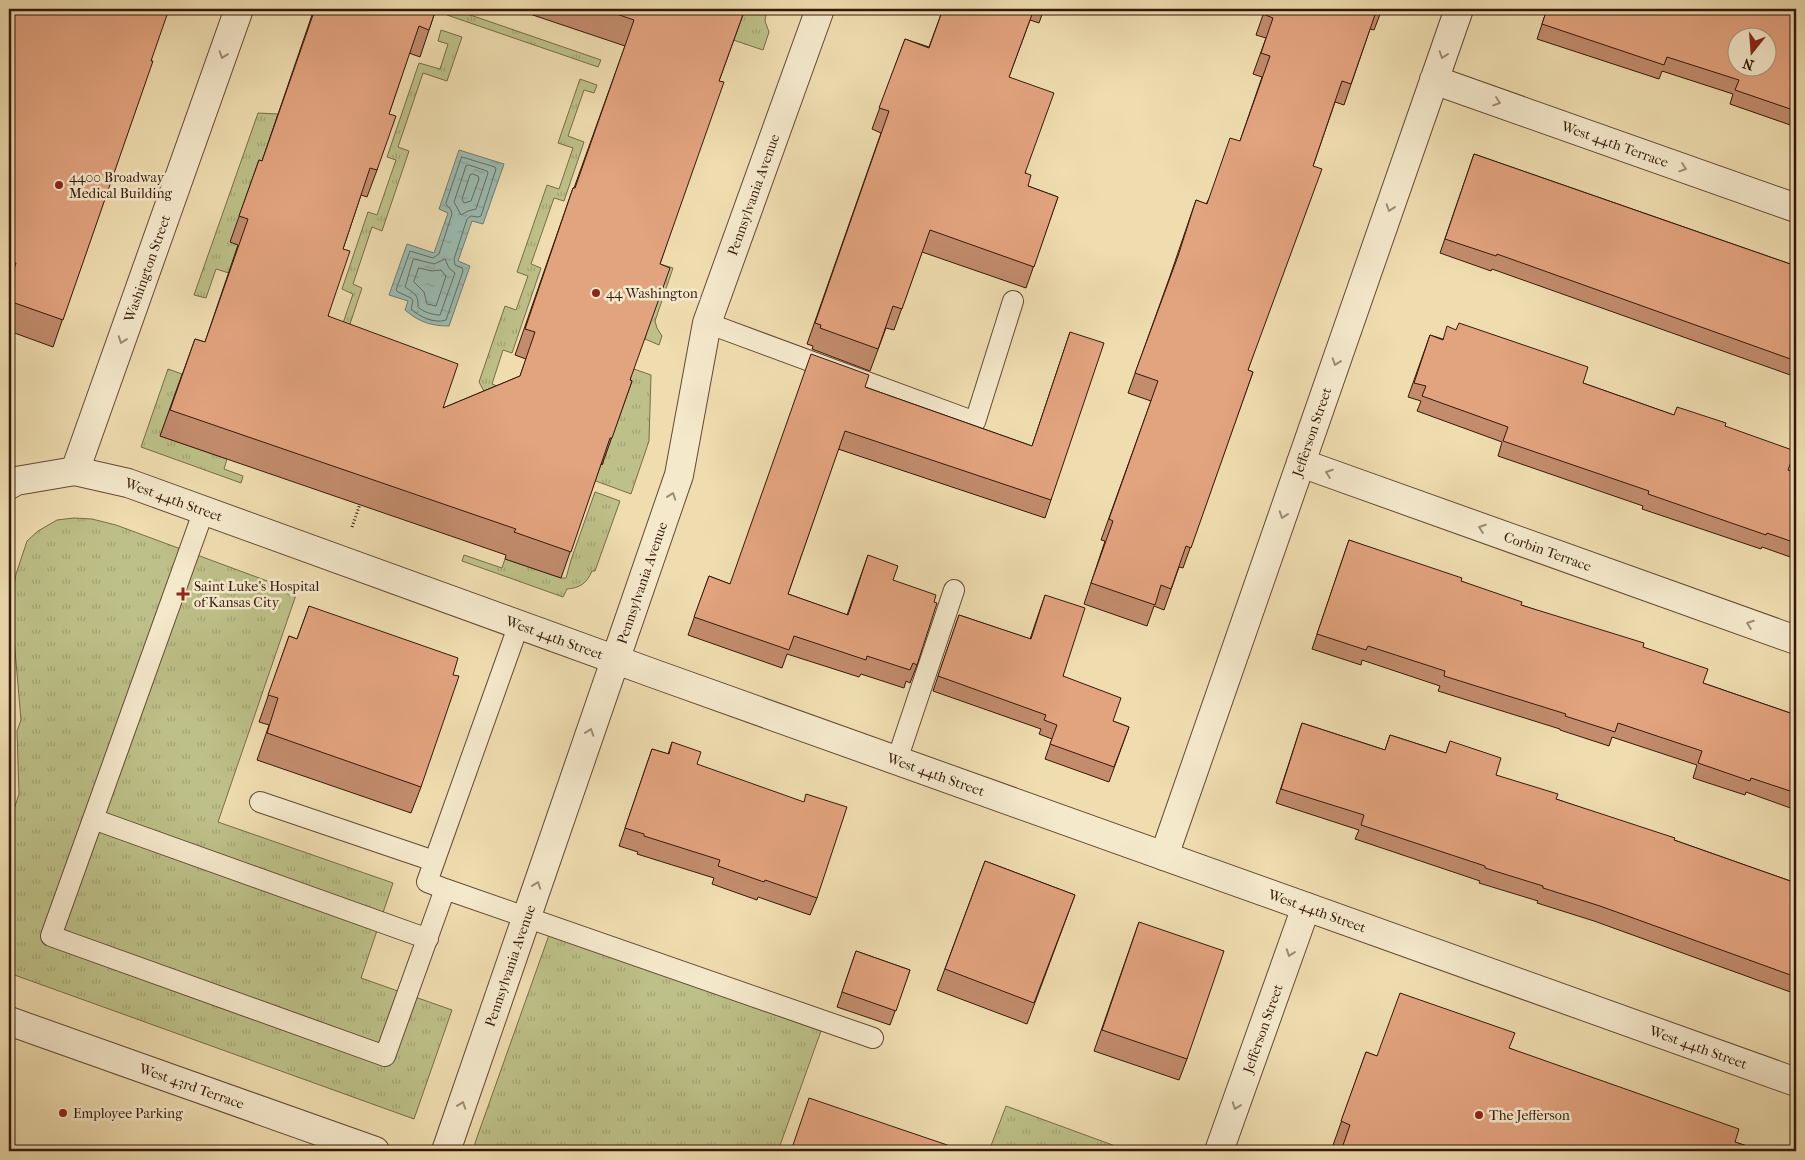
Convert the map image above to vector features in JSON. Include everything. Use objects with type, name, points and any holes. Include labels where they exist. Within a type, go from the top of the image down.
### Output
[{"type":"street","name":"Washington Street","points":[[76,471],[239,9]]},
{"type":"street","name":"Pennsylvania Avenue","points":[[446,1151],[679,475],[707,323],[820,9]]},
{"type":"street","name":"Jefferson Street","points":[[1164,856],[1459,9]]},
{"type":"street","name":"West 44th Terrace","points":[[1434,80],[1796,208]]},
{"type":"street","name":"Corbin Terrace","points":[[1301,463],[1796,640]]},
{"type":"street","points":[[9,485],[16,481],[76,471]]},
{"type":"street","name":"West 44th Street","points":[[76,471],[128,482],[1796,1082]]},
{"type":"street","name":"Jefferson Street","points":[[1220,1151],[1306,907]]},
{"type":"street","name":"West 43rd Terrace","points":[[9,1021],[375,1151]]},
{"type":"lane","points":[[707,323],[975,422],[1012,301]]},
{"type":"lane","points":[[204,510],[51,936],[385,1056],[445,889]]},
{"type":"lane","points":[[897,760],[954,590]]},
{"type":"lane","points":[[519,624],[427,882],[872,1038]]},
{"type":"lane","points":[[260,802],[434,861]]},
{"type":"lane","points":[[93,819],[428,939]]},
{"type":"path","points":[[353,522],[360,504]]},
{"type":"green space","points":[[449,9],[601,60],[598,67],[447,15]]},
{"type":"green space","points":[[744,9],[767,9],[765,21],[769,32],[763,50],[733,40]]},
{"type":"green space","points":[[441,30],[462,37],[447,81],[423,73],[398,147],[409,151],[382,231],[372,227],[353,284],[362,288],[344,342],[341,329],[353,294],[342,289],[368,212],[377,215],[396,160],[387,157],[419,63],[440,69],[448,44],[438,41]]},
{"type":"green space","points":[[580,79],[597,85],[594,93],[584,90],[568,136],[584,142],[564,201],[554,198],[531,264],[541,268],[512,353],[503,350],[492,384],[497,386],[485,393],[479,382],[505,306],[516,310],[528,276],[517,272],[547,185],[559,189],[573,148],[558,143]]},
{"type":"green space","points":[[258,113],[278,114],[229,273],[216,269],[206,298],[194,295]]},
{"type":"green space","points":[[660,264],[673,268],[655,321],[662,336],[659,345],[645,339]]},
{"type":"green space","points":[[168,369],[182,374],[160,436],[227,459],[224,469],[243,476],[241,483],[141,447]]},
{"type":"green space","points":[[634,369],[651,375],[649,441],[631,494],[593,480],[599,464],[603,464],[611,403]]},
{"type":"green space","points":[[595,492],[620,501],[595,571],[592,571],[588,579],[582,584],[567,589],[563,597],[462,561],[464,555],[502,568],[505,559],[566,578]]},
{"type":"green space","points":[[74,518],[92,519],[116,525],[297,592],[218,822],[393,883],[361,978],[452,1010],[414,1119],[9,973],[9,824],[19,794],[17,731],[21,720],[11,604],[16,574],[27,541],[38,531],[57,520]]},
{"type":"green space","points":[[549,935],[821,1031],[778,1151],[475,1151],[475,1143]]},
{"type":"green space","points":[[1006,1106],[1129,1151],[989,1151]]},
{"type":"water","points":[[459,150],[504,164],[483,224],[472,221],[458,261],[470,266],[449,326],[436,325],[415,318],[405,310],[408,301],[389,295],[407,244],[434,253],[448,213],[439,209]]},
{"type":"building","name":"4400 Broadway Medical Building","points":[[9,9],[169,9],[151,61],[153,61],[63,320],[9,301],[9,285],[16,263],[9,261]]},
{"type":"building","name":"44 Washington","points":[[315,9],[436,9],[429,30],[419,26],[389,114],[396,116],[377,170],[370,168],[343,249],[350,251],[328,316],[458,364],[443,408],[520,376],[535,332],[525,329],[573,188],[575,188],[634,20],[602,9],[745,9],[719,81],[724,82],[660,264],[670,268],[571,552],[514,532],[516,529],[170,410],[195,339],[205,342],[248,219],[239,216],[259,160],[262,161]]},
{"type":"building","points":[[943,9],[1034,9],[1009,77],[1054,93],[1025,173],[1031,175],[1028,186],[1058,197],[1034,267],[930,230],[902,309],[893,306],[878,349],[820,328],[821,325],[815,323],[889,111],[879,108],[905,39],[929,48]]},
{"type":"building","points":[[1265,9],[1377,9],[1351,84],[1342,81],[1313,166],[1322,169],[1248,370],[1253,372],[1191,548],[1186,546],[1171,589],[1161,585],[1155,605],[1091,583],[1113,521],[1109,519],[1158,381],[1135,373],[1178,256],[1196,200],[1207,204],[1230,138],[1240,141],[1270,56],[1261,53],[1273,18],[1263,14]]},
{"type":"building","points":[[1547,9],[1784,9],[1796,13],[1796,111],[1735,90],[1739,80],[1733,78],[1778,78],[1778,28],[1728,28],[1728,76],[1667,57],[1664,65],[1542,24]]},
{"type":"building","points":[[1474,154],[1796,266],[1796,361],[1497,254],[1496,256],[1445,239]]},
{"type":"building","points":[[1459,323],[1588,367],[1583,383],[1674,415],[1677,407],[1726,423],[1725,426],[1795,451],[1788,470],[1796,473],[1796,543],[1767,533],[1766,535],[1648,494],[1649,491],[1503,441],[1508,427],[1422,396],[1426,386],[1414,383],[1430,335],[1443,340],[1447,326],[1456,330]]},
{"type":"building","points":[[1070,332],[1104,343],[1051,500],[845,431],[788,594],[848,615],[868,555],[898,566],[893,580],[936,595],[934,602],[937,603],[917,665],[913,663],[910,670],[867,656],[866,660],[794,636],[789,650],[694,617],[709,576],[730,584],[811,354],[869,375],[865,387],[1032,446]]},
{"type":"building","points":[[1349,540],[1462,578],[1461,581],[1522,602],[1521,605],[1644,643],[1643,647],[1708,669],[1703,683],[1796,715],[1796,793],[1751,778],[1750,781],[1698,763],[1702,751],[1618,723],[1615,732],[1565,716],[1566,714],[1444,676],[1445,671],[1368,646],[1366,650],[1317,634]]},
{"type":"building","points":[[1045,595],[1085,608],[1063,676],[1121,698],[1113,721],[1129,727],[1114,767],[1050,744],[1057,725],[1044,720],[1046,715],[938,676],[959,615],[1031,639]]},
{"type":"building","points":[[309,606],[458,658],[453,675],[459,676],[421,787],[267,733],[278,698],[268,695],[289,636],[297,639]]},
{"type":"building","points":[[1302,723],[1385,750],[1390,735],[1446,753],[1450,741],[1501,758],[1496,775],[1558,794],[1556,799],[1675,838],[1674,840],[1796,883],[1796,977],[1600,906],[1543,888],[1543,886],[1361,825],[1364,815],[1281,789]]},
{"type":"building","points":[[672,742],[701,752],[697,764],[804,802],[806,794],[847,807],[817,898],[718,866],[720,860],[644,836],[644,834],[625,828],[652,749],[669,754]]},
{"type":"building","points":[[985,861],[1075,895],[1034,1003],[945,969]]},
{"type":"building","points":[[1139,922],[1224,951],[1187,1059],[1102,1030]]},
{"type":"building","points":[[856,951],[910,970],[896,1011],[842,992]]},
{"type":"building","name":"The Jefferson","points":[[1400,993],[1515,1033],[1509,1048],[1739,1129],[1735,1142],[1762,1151],[1341,1151],[1350,1125],[1341,1121],[1366,1052],[1377,1056]]},
{"type":"building","points":[[809,1098],[959,1149],[958,1151],[791,1151]]},
{"type":"place","name":"4400 Broadway Medical Building","points":[[59,185]]},
{"type":"place","name":"44 Washington","points":[[596,293]]},
{"type":"place","name":"Saint Luke's Hospital of Kansas City","points":[[183,594]]},
{"type":"place","name":"Employee Parking","points":[[63,1113]]},
{"type":"place","name":"The Jefferson","points":[[1479,1115]]}]
